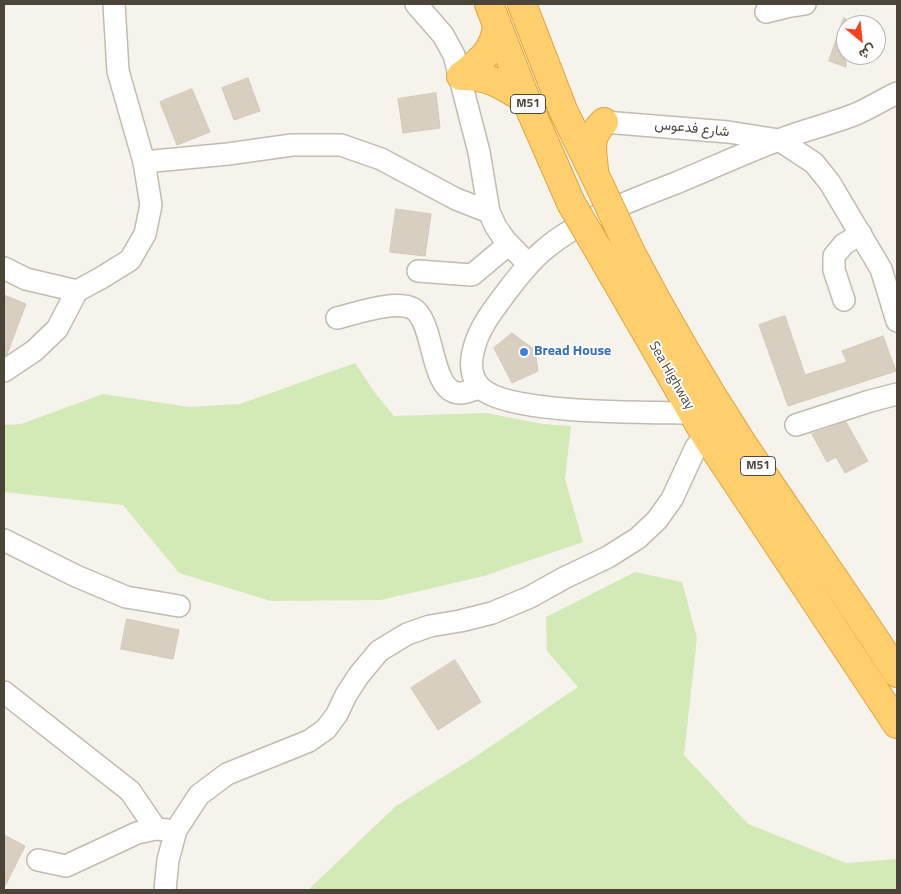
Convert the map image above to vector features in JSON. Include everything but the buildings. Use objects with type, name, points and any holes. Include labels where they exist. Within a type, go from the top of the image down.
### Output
[{"type":"highway","name":"Sea Highway","points":[[522,4],[563,110],[597,181],[618,258],[700,424],[897,724]]},
{"type":"highway","points":[[460,76],[484,58],[491,48],[495,39],[493,15]]},
{"type":"highway","name":"Sea Highway","points":[[493,15],[526,100],[571,203],[656,301],[742,443],[897,673]]},
{"type":"highway","points":[[460,76],[478,76],[489,79],[526,100]]},
{"type":"highway","points":[[563,110],[585,120],[604,122]]},
{"type":"highway","points":[[597,181],[592,143],[594,134],[604,122]]},
{"type":"street","points":[[4,371],[34,351],[56,329],[77,291],[130,260],[145,234],[151,205],[144,162],[118,71],[114,4]]},
{"type":"street","points":[[416,4],[443,35],[454,55],[479,152],[489,212],[496,227],[528,264]]},
{"type":"street","points":[[766,12],[805,4]]},
{"type":"street","name":"شارع فدعوس","points":[[480,388],[473,374],[471,358],[476,339],[486,320],[528,264],[564,234],[629,202],[779,140],[857,113],[897,92]]},
{"type":"street","name":"شارع فدعوس","points":[[604,122],[728,132],[779,140],[814,163],[830,183],[893,289],[897,321]]},
{"type":"street","points":[[144,162],[228,154],[292,145],[341,145],[381,159],[456,199],[489,212]]},
{"type":"street","points":[[844,300],[834,270],[834,256],[844,244],[861,234]]},
{"type":"street","points":[[418,271],[472,275],[509,244]]},
{"type":"street","points":[[4,268],[26,278],[77,291]]},
{"type":"street","points":[[38,860],[66,866],[137,833],[166,830],[199,795],[227,774],[309,741],[326,729],[337,714],[359,675],[379,651],[407,634],[430,626],[492,613],[530,597],[608,557],[638,538],[657,520],[672,499],[696,447],[700,424],[505,401],[492,396],[480,388],[455,393],[447,388],[441,379],[423,322],[414,309],[406,306],[392,306],[337,318]]},
{"type":"street","points":[[796,424],[897,394]]},
{"type":"street","points":[[4,540],[76,576],[126,597],[179,606]]},
{"type":"street","points":[[4,692],[130,791],[166,830],[168,860],[165,890]]},
{"type":"green space","points":[[355,363],[375,393],[394,416],[486,413],[543,424],[571,426],[565,479],[583,542],[484,576],[381,600],[271,601],[179,573],[123,505],[4,492],[4,425],[21,424],[103,394],[189,407],[240,404]]},
{"type":"green space","points":[[635,572],[682,582],[697,638],[684,755],[748,824],[846,863],[897,859],[897,890],[308,890],[396,806],[475,757],[578,687],[547,651],[546,617]]},
{"type":"place","name":"Bread House","points":[[524,352]]}]
